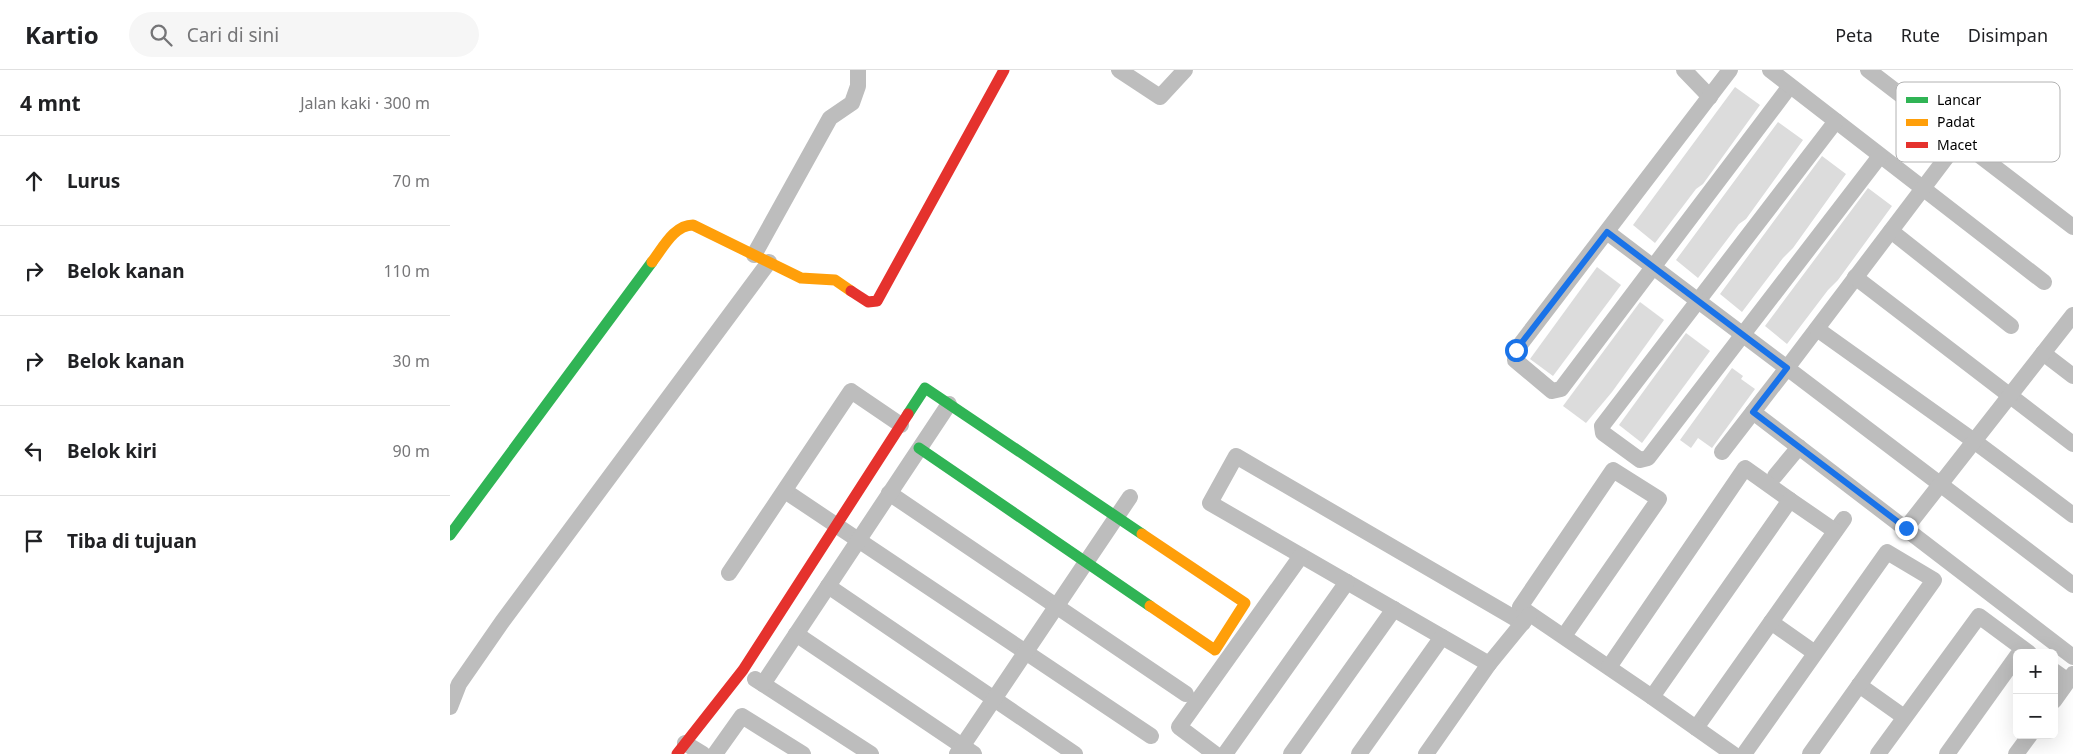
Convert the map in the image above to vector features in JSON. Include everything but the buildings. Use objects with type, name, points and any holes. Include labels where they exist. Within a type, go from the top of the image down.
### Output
[{"type":"street","points":[[754,255],[830,118],[852,103],[858,86],[858,70]]},
{"type":"street","points":[[450,535],[678,229],[684,225],[692,225],[800,278],[835,280],[868,302],[877,301],[1004,70]]},
{"type":"street","points":[[1119,70],[1160,97],[1185,70]]},
{"type":"street","points":[[1684,70],[1710,97]]},
{"type":"street","points":[[1730,70],[1516,350],[1514,360],[1552,391],[1561,389],[1790,86]]},
{"type":"street","points":[[1770,70],[2044,282]]},
{"type":"street","points":[[1868,70],[1896,91]]},
{"type":"street","points":[[1836,121],[1602,426],[1603,433],[1640,460],[1648,458],[1744,336],[1880,156]]},
{"type":"street","points":[[1722,452],[1943,162]]},
{"type":"street","points":[[1989,162],[2073,227]]},
{"type":"street","points":[[1891,231],[2011,326]]},
{"type":"street","points":[[1607,232],[2073,585]]},
{"type":"street","points":[[450,707],[459,684],[502,622],[769,262]]},
{"type":"street","points":[[1855,277],[2073,444]]},
{"type":"street","points":[[1906,528],[2073,315]]},
{"type":"street","points":[[1817,329],[1974,441],[2073,515]]},
{"type":"street","points":[[2043,353],[2073,376]]},
{"type":"street","points":[[703,754],[681,748],[743,670],[925,388],[1245,603],[1215,650],[919,448]]},
{"type":"street","points":[[729,573],[851,391],[901,425]]},
{"type":"street","points":[[763,684],[948,404]]},
{"type":"street","points":[[1753,412],[2073,657]]},
{"type":"street","points":[[1776,476],[1799,447]]},
{"type":"street","points":[[1489,664],[1210,503],[1236,456],[1527,619],[1564,636],[1733,754]]},
{"type":"street","points":[[1609,668],[1745,468],[1790,500],[1839,525],[1696,728]]},
{"type":"street","points":[[1527,619],[1520,607],[1613,470],[1659,499],[1564,636]]},
{"type":"street","points":[[785,491],[1151,736]]},
{"type":"street","points":[[889,494],[1186,694]]},
{"type":"street","points":[[796,634],[965,751],[994,699],[1130,497]]},
{"type":"street","points":[[1652,697],[1790,500]]},
{"type":"street","points":[[1744,754],[1887,552],[1934,580],[1810,754]]},
{"type":"street","points":[[1215,754],[1178,727],[1301,556]]},
{"type":"street","points":[[1225,754],[1346,582]]},
{"type":"street","points":[[828,586],[1075,754]]},
{"type":"street","points":[[1292,754],[1394,609]]},
{"type":"street","points":[[1878,754],[1979,616],[2018,649]]},
{"type":"street","points":[[1426,754],[1489,664],[1527,619]]},
{"type":"street","points":[[1771,622],[1815,653]]},
{"type":"street","points":[[1359,754],[1442,637]]},
{"type":"street","points":[[1947,754],[2013,664]]},
{"type":"street","points":[[743,670],[871,754]]},
{"type":"street","points":[[2058,673],[2070,678],[2058,695]]},
{"type":"street","points":[[1859,685],[1904,717]]},
{"type":"street","points":[[715,754],[742,716],[803,754]]},
{"type":"street","points":[[2016,754],[2027,739]]},
{"type":"traffic: fast","points":[[450,535],[652,262]]},
{"type":"traffic: fast","points":[[908,414],[925,388],[1142,534]]},
{"type":"traffic: fast","points":[[919,448],[1150,606]]},
{"type":"traffic: slow","points":[[652,262],[675,233],[686,226],[693,225],[801,278],[835,280],[851,291]]},
{"type":"traffic: slow","points":[[1142,534],[1245,603],[1215,650],[1150,606]]},
{"type":"traffic: jam","points":[[851,291],[868,302],[877,301],[1004,70]]},
{"type":"traffic: jam","points":[[677,754],[743,670],[908,414]]},
{"type":"route","points":[[1516,350],[1607,232],[1787,368],[1753,412],[1906,528]]}]
